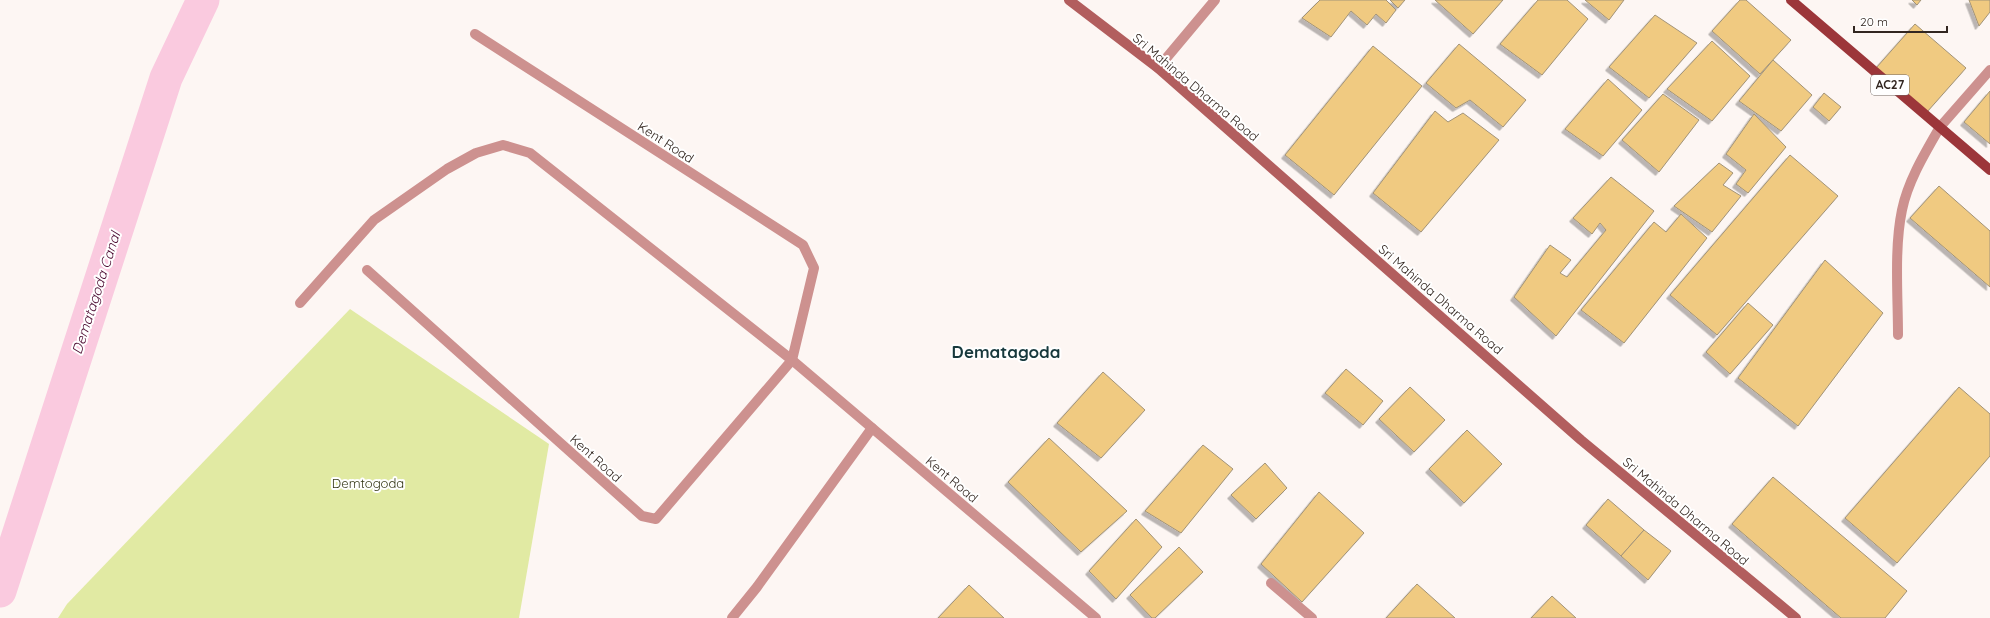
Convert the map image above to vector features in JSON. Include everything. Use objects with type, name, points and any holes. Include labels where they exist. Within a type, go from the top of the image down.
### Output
[{"type":"main road","name":"AC27","points":[[1791,0],[1990,170]]},
{"type":"street","name":"Sri Mahinda Dharma Road","points":[[1069,0],[1158,68],[1582,440],[1796,618]]},
{"type":"street","points":[[1158,68],[1215,0]]},
{"type":"street","name":"Kent Road","points":[[367,270],[642,516],[656,519],[792,360],[814,268],[803,245],[475,34]]},
{"type":"street","points":[[1898,335],[1897,263],[1902,210],[1914,175],[1940,127],[1990,70]]},
{"type":"street","points":[[300,303],[374,220],[446,169],[476,153],[503,145],[530,153],[681,274],[792,360]]},
{"type":"street","name":"Kent Road","points":[[792,360],[1096,618]]},
{"type":"street","points":[[732,618],[758,587],[872,428]]},
{"type":"street","points":[[1271,583],[1312,618]]},
{"type":"green space","name":"Demtogoda","points":[[350,309],[549,444],[519,618],[58,618],[67,604]]},
{"type":"building","points":[[1320,0],[1386,0],[1396,10],[1386,23],[1376,14],[1367,25],[1351,11],[1331,37],[1302,18]]},
{"type":"building","points":[[1390,0],[1405,0],[1398,8]]},
{"type":"building","points":[[1435,0],[1503,0],[1473,34]]},
{"type":"building","points":[[1538,0],[1567,0],[1588,19],[1542,75],[1500,44]]},
{"type":"building","points":[[1585,0],[1624,0],[1609,20]]},
{"type":"building","points":[[1740,0],[1746,0],[1791,40],[1760,74],[1712,31]]},
{"type":"building","points":[[1912,0],[1921,0],[1917,5]]},
{"type":"building","points":[[1969,0],[1990,0],[1990,12],[1979,26]]},
{"type":"building","points":[[1655,15],[1697,43],[1649,98],[1609,67]]},
{"type":"building","points":[[1915,24],[1966,68],[1927,112],[1876,68]]},
{"type":"building","points":[[1712,41],[1750,76],[1712,121],[1667,89]]},
{"type":"building","points":[[1459,44],[1526,100],[1503,127],[1470,100],[1456,108],[1426,83]]},
{"type":"building","points":[[1373,46],[1422,86],[1334,195],[1285,155]]},
{"type":"building","points":[[1773,60],[1812,95],[1781,131],[1739,101]]},
{"type":"building","points":[[1608,79],[1642,110],[1603,156],[1565,129]]},
{"type":"building","points":[[1990,91],[1990,144],[1964,122]]},
{"type":"building","points":[[1824,93],[1841,107],[1829,121],[1813,107]]},
{"type":"building","points":[[1663,94],[1699,120],[1659,172],[1622,140]]},
{"type":"building","points":[[1435,111],[1448,122],[1463,113],[1499,140],[1421,232],[1373,193]]},
{"type":"building","points":[[1754,114],[1786,147],[1748,193],[1736,184],[1746,170],[1726,154]]},
{"type":"building","points":[[1790,155],[1838,196],[1717,335],[1670,295]]},
{"type":"building","points":[[1719,163],[1733,173],[1723,185],[1741,196],[1712,232],[1674,206]]},
{"type":"building","points":[[1611,177],[1654,211],[1556,336],[1514,297],[1550,245],[1571,260],[1560,273],[1567,277],[1606,230],[1600,223],[1592,234],[1573,218]]},
{"type":"building","points":[[1939,186],[1990,231],[1990,287],[1910,218]]},
{"type":"building","points":[[1681,214],[1707,238],[1624,343],[1581,310],[1654,222],[1666,232]]},
{"type":"building","points":[[1825,260],[1883,313],[1798,426],[1738,378]]},
{"type":"building","points":[[1748,303],[1773,325],[1730,374],[1706,352]]},
{"type":"building","points":[[1346,369],[1383,401],[1363,425],[1325,393]]},
{"type":"building","points":[[1103,372],[1145,410],[1101,458],[1057,423]]},
{"type":"building","points":[[1410,387],[1445,420],[1414,452],[1379,419]]},
{"type":"building","points":[[1959,387],[1990,414],[1990,456],[1897,563],[1845,518]]},
{"type":"building","points":[[1467,430],[1502,464],[1464,503],[1429,469]]},
{"type":"building","points":[[1049,438],[1127,511],[1081,552],[1008,482]]},
{"type":"building","points":[[1203,445],[1233,469],[1181,533],[1145,511]]},
{"type":"building","points":[[1265,463],[1287,488],[1256,519],[1231,495]]},
{"type":"building","points":[[1773,477],[1907,591],[1885,618],[1841,618],[1732,524]]},
{"type":"building","points":[[1319,492],[1364,533],[1302,602],[1261,564]]},
{"type":"building","points":[[1608,499],[1644,530],[1621,556],[1586,525]]},
{"type":"building","points":[[1136,519],[1162,547],[1116,599],[1089,571]]},
{"type":"building","points":[[1644,530],[1671,551],[1648,580],[1621,556]]},
{"type":"building","points":[[1179,547],[1203,572],[1155,618],[1152,618],[1130,595]]},
{"type":"building","points":[[1417,584],[1455,618],[1386,618]]},
{"type":"building","points":[[969,585],[1004,618],[938,618]]},
{"type":"building","points":[[1552,596],[1576,618],[1531,618]]},
{"type":"waterway","name":"Dematagoda Canal","points":[[0,591],[166,78],[203,0]]},
{"type":"district","name":"Dematagoda","points":[[1006,352]]}]
